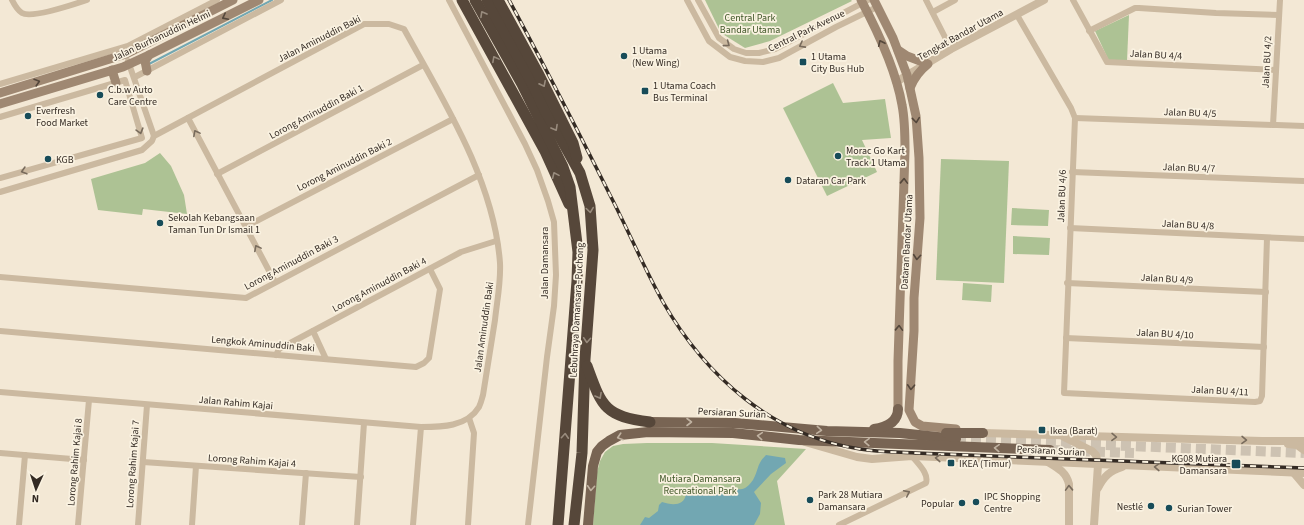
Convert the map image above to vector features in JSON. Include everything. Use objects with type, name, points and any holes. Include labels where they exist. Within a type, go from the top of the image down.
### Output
[{"type":"highway","points":[[462,0],[545,151],[572,210]]},
{"type":"highway","name":"Lebuhraya Damansara–Puchong","points":[[475,0],[546,112],[580,173],[590,206],[593,250],[585,359],[582,453],[574,525]]},
{"type":"highway","name":"Lebuhraya Damansara–Puchong","points":[[487,0],[527,83],[570,187],[578,252],[577,281],[558,525]]},
{"type":"highway","points":[[498,0],[539,75],[573,143],[580,173]]},
{"type":"highway","points":[[585,359],[598,395],[606,407],[616,414],[630,419],[650,422]]},
{"type":"highway","points":[[552,525],[553,509],[560,490]]},
{"type":"main road","name":"Jalan Burhanuddin Helmi","points":[[0,93],[126,54],[233,0]]},
{"type":"main road","name":"Jalan Burhanuddin Helmi","points":[[0,104],[112,70],[149,56],[259,0]]},
{"type":"main road","name":"Dataran Bandar Utama","points":[[864,1],[867,12],[884,48],[902,104],[905,151],[898,361],[898,409]]},
{"type":"main road","name":"Dataran Bandar Utama","points":[[877,2],[907,75],[916,116],[919,158],[920,218],[914,298],[914,331],[909,410],[915,422],[922,426],[983,433]]},
{"type":"main road","points":[[898,50],[907,56],[928,64],[916,75],[910,88]]},
{"type":"main road","points":[[147,71],[145,61],[149,56]]},
{"type":"main road","points":[[112,70],[116,83]]},
{"type":"main road","points":[[859,431],[891,424],[897,418],[898,409]]},
{"type":"main road","name":"Persiaran Surian","points":[[650,422],[735,423],[827,431],[900,433],[956,439]]},
{"type":"main road","name":"Persiaran Surian","points":[[588,525],[594,458],[602,446],[620,435],[648,432],[733,433],[799,440],[1050,450]]},
{"type":"main road","points":[[900,433],[983,433]]},
{"type":"street","points":[[12,0],[22,13],[32,15],[75,2],[87,0]]},
{"type":"street","name":"Jalan Burhanuddin Helmi","points":[[0,84],[128,46],[217,0]]},
{"type":"street","points":[[135,77],[280,0]]},
{"type":"street","name":"Jalan Damansara","points":[[449,0],[525,144],[537,170],[554,222],[556,275],[554,306],[528,525]]},
{"type":"street","name":"Central Park Avenue","points":[[687,0],[709,41],[730,57],[745,61],[763,62],[779,58],[867,12],[877,2]]},
{"type":"street","name":"Central Park Avenue","points":[[698,0],[719,38],[734,49],[746,53],[759,53],[775,49],[864,1]]},
{"type":"street","points":[[926,0],[951,49]]},
{"type":"street","points":[[932,12],[955,0]]},
{"type":"street","name":"Tengkat Bandar Utama","points":[[895,79],[907,75],[928,64],[951,49],[1044,0]]},
{"type":"street","name":"Jalan BU 4/4","points":[[1073,0],[1107,62],[1276,70]]},
{"type":"street","name":"Jalan BU 4/2","points":[[1273,125],[1280,0]]},
{"type":"street","points":[[1089,31],[1135,8],[1279,15]]},
{"type":"street","name":"Jalan BU 4/6","points":[[1017,15],[1071,108],[1074,118],[1064,393]]},
{"type":"street","name":"Jalan Aminuddin Baki","points":[[0,192],[142,150],[152,141],[154,136],[364,24],[389,24],[404,29],[466,145],[479,175],[493,222],[500,262],[500,286],[484,395],[478,407],[469,418]]},
{"type":"street","points":[[126,54],[154,136]]},
{"type":"street","name":"Lorong Aminuddin Baki 1","points":[[217,174],[423,65]]},
{"type":"street","points":[[0,117],[125,80],[142,138],[0,178]]},
{"type":"street","points":[[135,112],[145,109]]},
{"type":"street","points":[[188,118],[275,282]]},
{"type":"street","name":"Jalan BU 4/5","points":[[1074,118],[1304,126]]},
{"type":"street","name":"Lorong Aminuddin Baki 2","points":[[246,227],[452,119]]},
{"type":"street","name":"Jalan BU 4/7","points":[[1072,172],[1304,181]]},
{"type":"street","name":"Lorong Aminuddin Baki 3","points":[[0,277],[246,298],[479,175]]},
{"type":"street","name":"Jalan BU 4/8","points":[[1070,228],[1304,239]]},
{"type":"street","name":"Jalan BU 4/11","points":[[1064,393],[1255,402],[1260,400],[1262,396],[1267,238]]},
{"type":"street","name":"Lorong Aminuddin Baki 4","points":[[276,354],[279,349],[462,252],[496,241]]},
{"type":"street","name":"Lengkok Aminuddin Baki","points":[[0,331],[416,367],[424,363],[429,358],[440,289],[430,269]]},
{"type":"street","name":"Jalan BU 4/9","points":[[1067,283],[1266,292]]},
{"type":"street","points":[[313,331],[326,359]]},
{"type":"street","name":"Jalan BU 4/10","points":[[1066,338],[1264,347]]},
{"type":"street","name":"Jalan Rahim Kajai","points":[[0,392],[421,428],[450,426],[469,418]]},
{"type":"street","name":"Lorong Rahim Kajai 8","points":[[78,525],[89,400]]},
{"type":"street","name":"Lorong Rahim Kajai 7","points":[[138,525],[146,405]]},
{"type":"street","points":[[468,525],[474,433],[469,418]]},
{"type":"street","points":[[357,525],[364,423]]},
{"type":"street","points":[[413,525],[421,428]]},
{"type":"street","points":[[983,433],[1304,441]]},
{"type":"street","points":[[1062,436],[1092,451],[1096,455],[1098,465],[1094,525]]},
{"type":"street","name":"Persiaran Surian","points":[[799,440],[808,444],[857,457],[872,459],[912,456],[1304,473]]},
{"type":"street","points":[[1262,441],[1297,445],[1304,450]]},
{"type":"street","points":[[0,453],[84,460]]},
{"type":"street","points":[[20,525],[25,455]]},
{"type":"street","points":[[839,525],[926,483],[927,479],[924,471],[912,456]]},
{"type":"street","name":"Lorong Rahim Kajai 4","points":[[142,462],[361,477]]},
{"type":"street","points":[[1047,462],[1062,471],[1068,478],[1069,525]]},
{"type":"street","points":[[192,525],[196,466]]},
{"type":"street","points":[[1097,492],[1101,482],[1107,474],[1126,466]]},
{"type":"street","points":[[1293,472],[1304,486]]},
{"type":"street","points":[[302,525],[306,473]]},
{"type":"green space","name":"Central Park Bandar Utama","points":[[705,0],[852,1],[770,41],[745,48],[721,33]]},
{"type":"green space","points":[[1129,15],[1127,61],[1109,61],[1095,31]]},
{"type":"green space","name":"Morac Go Kart Track 1 Utama","points":[[833,83],[843,103],[885,99],[891,138],[862,140],[877,172],[827,196],[783,108]]},
{"type":"green space","points":[[160,153],[171,166],[184,195],[187,214],[143,209],[142,215],[98,210],[91,179],[145,163]]},
{"type":"green space","points":[[941,159],[1009,161],[1004,283],[936,280]]},
{"type":"green space","points":[[1012,208],[1049,210],[1048,226],[1011,225]]},
{"type":"green space","points":[[1013,236],[1050,238],[1049,255],[1013,254]]},
{"type":"green space","points":[[963,283],[992,285],[991,302],[962,300]]},
{"type":"green space","name":"Mutiara Damansara Recreational Park","points":[[647,443],[712,443],[806,449],[777,481],[785,525],[593,525],[597,472],[600,461],[605,452],[613,446]]},
{"type":"water","points":[[766,455],[785,458],[786,463],[771,474],[754,492],[761,503],[760,514],[754,525],[640,525],[645,517],[649,518],[658,511],[659,505],[662,502],[677,504],[683,501],[686,494],[693,492],[714,495],[732,489],[744,489],[753,480],[759,465]]},
{"type":"waterway","points":[[149,64],[272,0]]},
{"type":"tunnel","points":[[956,439],[1304,453]]},
{"type":"tunnel","points":[[1050,450],[1134,453]]},
{"type":"railway","points":[[509,0],[618,210],[663,302],[680,329],[700,355],[721,378],[745,399],[771,417],[799,431],[828,442],[874,451],[1304,468]]},
{"type":"place","name":"1 Utama (New Wing)","points":[[624,56]]},
{"type":"place","name":"1 Utama City Bus Hub","points":[[803,62]]},
{"type":"place","name":"1 Utama Coach Bus Terminal","points":[[645,91]]},
{"type":"place","name":"C.b.w Auto Care Centre","points":[[100,95]]},
{"type":"place","name":"Everfresh Food Market","points":[[28,116]]},
{"type":"place","name":"Morac Go Kart Track 1 Utama","points":[[838,156]]},
{"type":"place","name":"KGB","points":[[48,159]]},
{"type":"place","name":"Dataran Car Park","points":[[788,180]]},
{"type":"place","name":"Sekolah Kebangsaan Taman Tun Dr Ismail 1","points":[[160,223]]},
{"type":"place","name":"Ikea (Barat)","points":[[1042,430]]},
{"type":"place","name":"IKEA (Timur)","points":[[951,463]]},
{"type":"place","name":"KG08 Mutiara Damansara","points":[[1236,464]]},
{"type":"place","name":"Park 28 Mutiara Damansara","points":[[810,500]]},
{"type":"place","name":"IPC Shopping Centre","points":[[976,502]]},
{"type":"place","name":"Popular","points":[[962,503]]},
{"type":"place","name":"Nestlé","points":[[1151,506]]},
{"type":"place","name":"Surian Tower","points":[[1169,508]]}]
